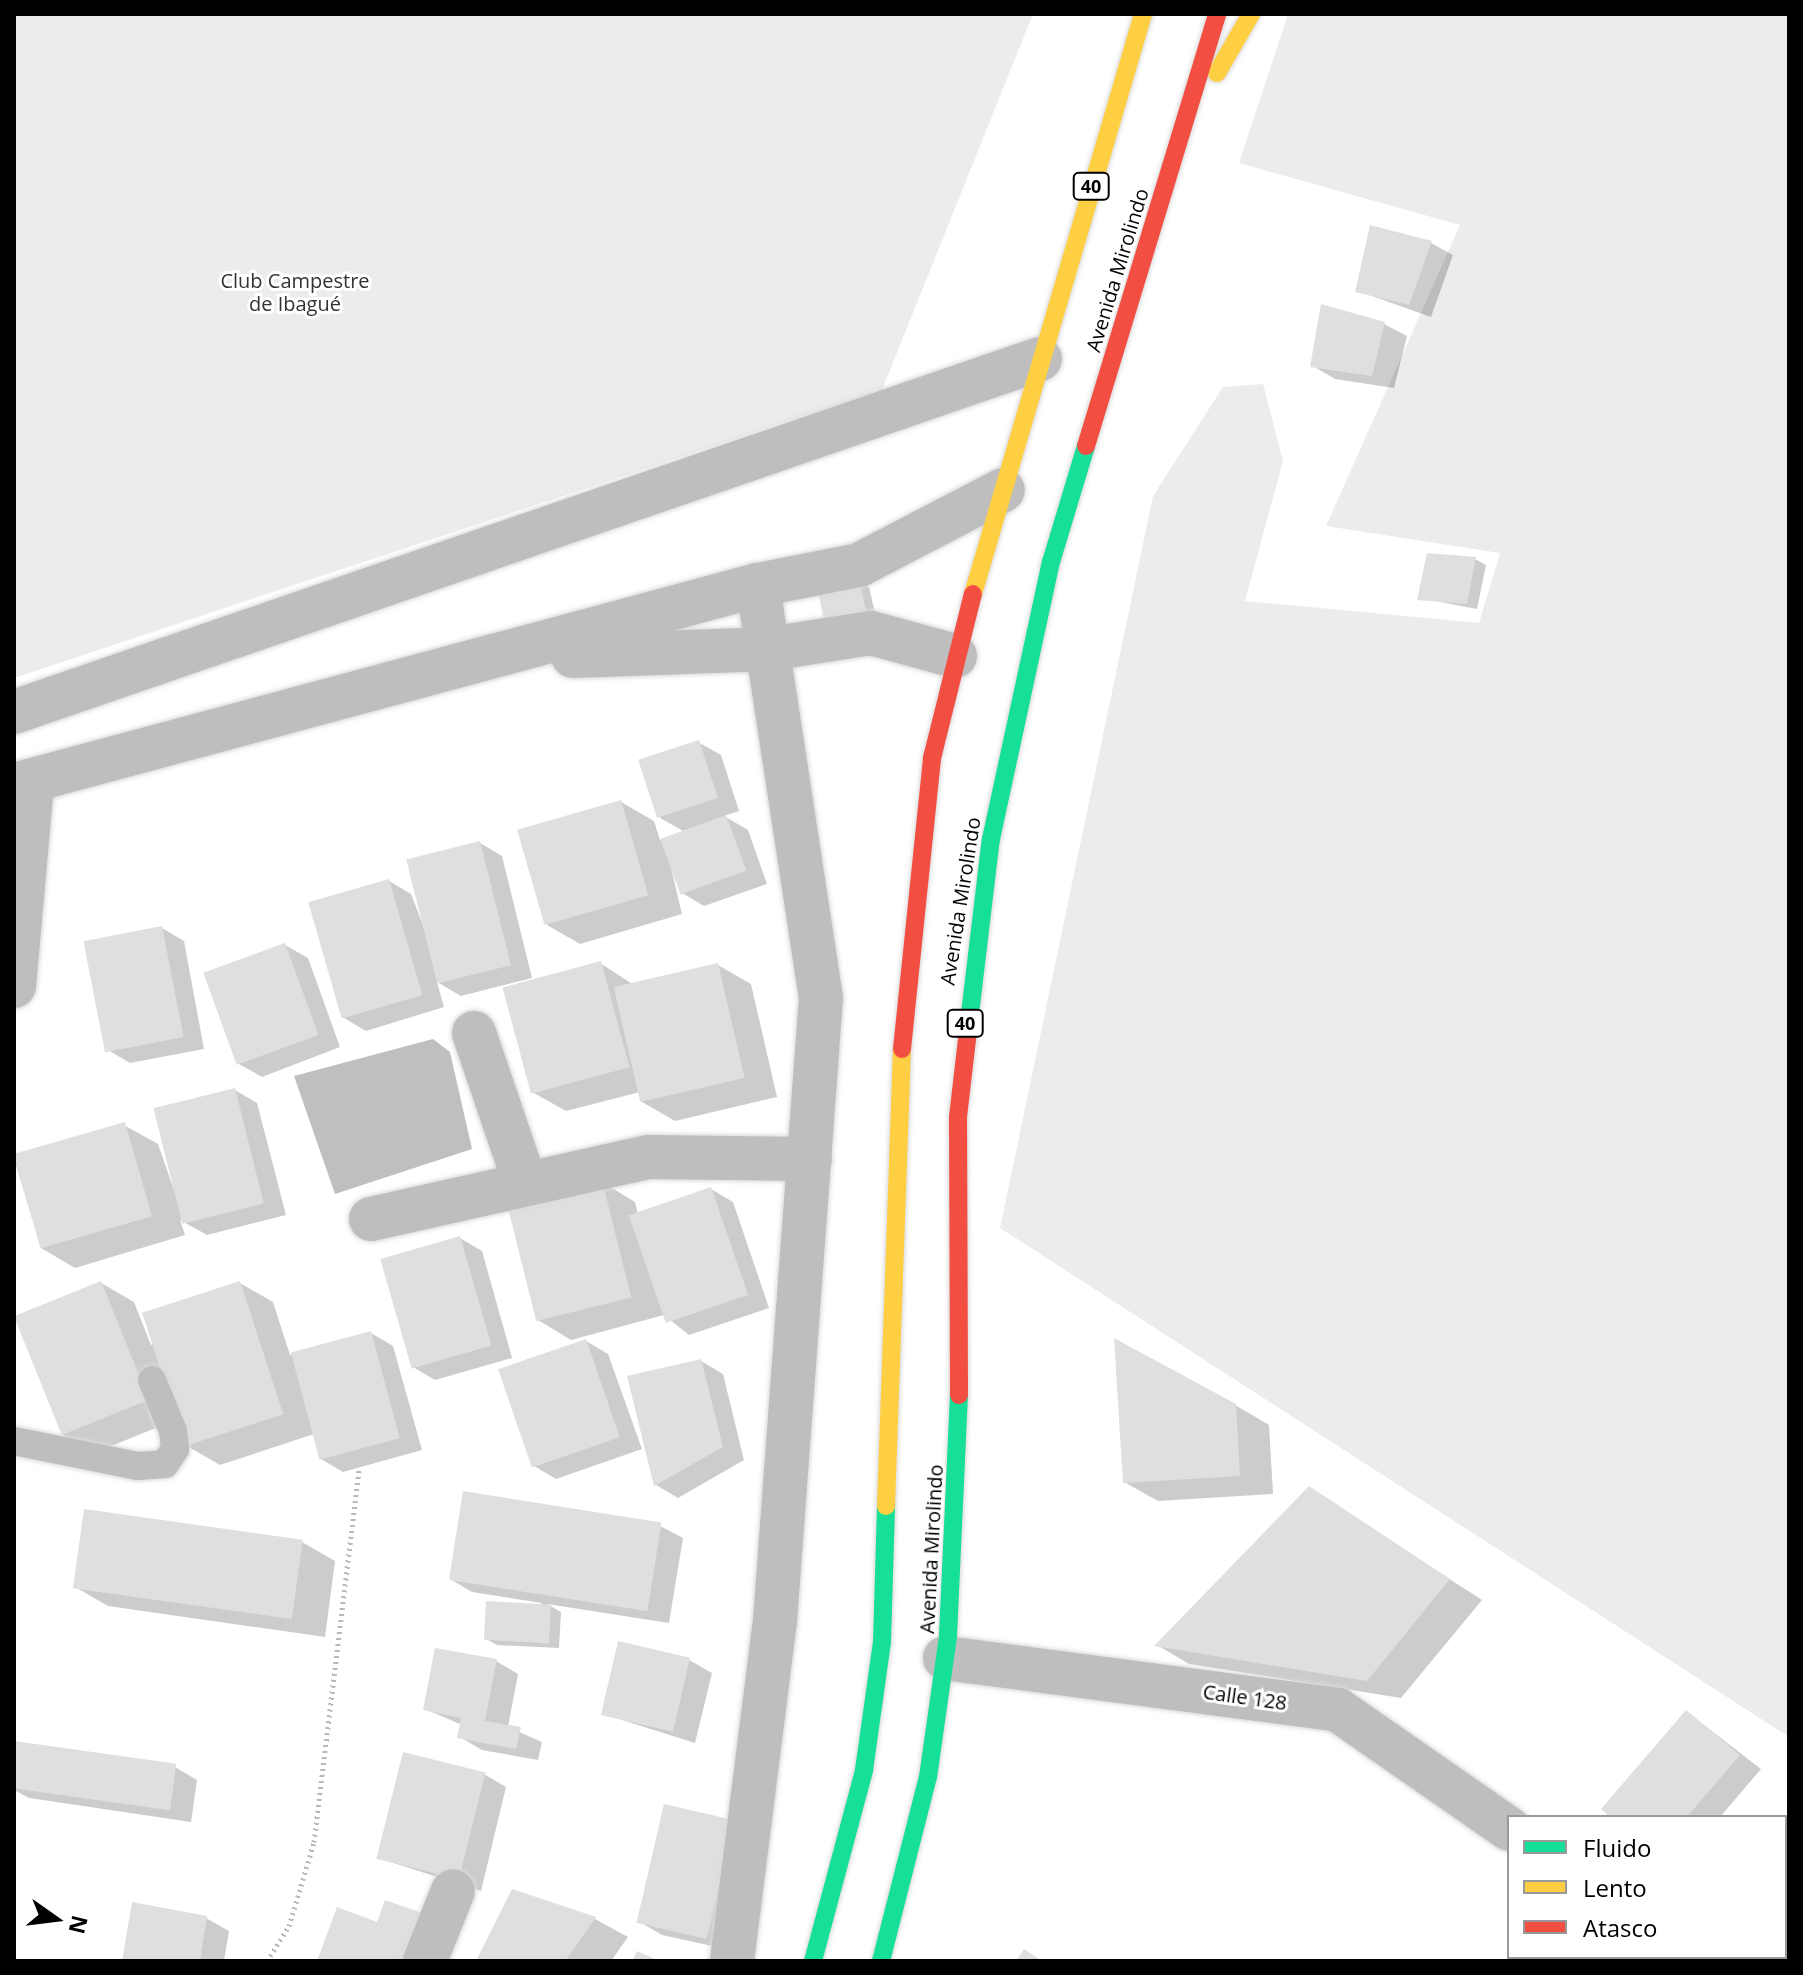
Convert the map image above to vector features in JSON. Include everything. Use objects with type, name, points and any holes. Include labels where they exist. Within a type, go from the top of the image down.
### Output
[{"type":"main road","name":"40","points":[[813,1961],[864,1770],[882,1642],[904,973],[932,758],[955,656],[1143,14]]},
{"type":"main road","name":"Avenida Mirolindo","points":[[881,1961],[928,1777],[945,1658],[959,1439],[958,1117],[991,839],[1051,562],[1217,14]]},
{"type":"main road","points":[[1190,106],[1236,49],[1251,14]]},
{"type":"street","points":[[14,712],[1040,359]]},
{"type":"street","points":[[14,986],[23,785],[507,658],[758,585],[859,565],[1003,490]]},
{"type":"street","points":[[732,1961],[775,1621],[821,998],[758,585]]},
{"type":"street","points":[[507,658],[769,649],[871,633],[955,656]]},
{"type":"street","points":[[474,1033],[524,1180]]},
{"type":"street","points":[[371,1219],[524,1180],[649,1157],[810,1159]]},
{"type":"street","name":"Calle 128","points":[[945,1658],[1338,1710],[1507,1828]]},
{"type":"street","points":[[425,1961],[453,1891]]},
{"type":"lane","points":[[14,1441],[138,1466],[165,1464],[175,1449],[173,1431],[152,1380]]},
{"type":"path","points":[[267,1961],[289,1926],[314,1842],[359,1470]]},
{"type":"green space","name":"Club Campestre de Ibagué","points":[[14,14],[1033,14],[882,390],[14,678]]},
{"type":"green space","points":[[1288,14],[1789,14],[1789,1737],[1000,1228],[1153,496],[1223,387],[1263,384],[1283,461],[1245,601],[1479,623],[1500,553],[1326,526],[1460,225],[1239,163]]},
{"type":"shaded area","points":[[433,1039],[450,1052],[472,1149],[335,1194],[294,1076]]},
{"type":"building","points":[[1370,225],[1432,241],[1409,305],[1355,292]]},
{"type":"building","points":[[1321,304],[1385,322],[1372,376],[1310,367]]},
{"type":"building","points":[[1427,553],[1476,557],[1467,604],[1417,600]]},
{"type":"building","points":[[859,578],[868,620],[826,629],[817,587]]},
{"type":"building","points":[[699,740],[718,798],[657,818],[638,760]]},
{"type":"building","points":[[621,800],[648,895],[544,925],[517,830]]},
{"type":"building","points":[[726,815],[746,870],[680,894],[660,839]]},
{"type":"building","points":[[480,841],[511,965],[437,984],[406,859]]},
{"type":"building","points":[[389,879],[422,995],[342,1018],[308,902]]},
{"type":"building","points":[[162,926],[184,1037],[105,1052],[83,941]]},
{"type":"building","points":[[285,943],[319,1035],[237,1065],[203,973]]},
{"type":"building","points":[[601,961],[629,1067],[531,1094],[502,987]]},
{"type":"building","points":[[718,963],[745,1078],[640,1102],[614,987]]},
{"type":"building","points":[[235,1088],[264,1203],[182,1224],[153,1108]]},
{"type":"building","points":[[125,1122],[152,1216],[41,1248],[14,1154]]},
{"type":"building","points":[[602,1180],[631,1297],[536,1321],[507,1204]]},
{"type":"building","points":[[711,1187],[748,1295],[666,1323],[629,1215]]},
{"type":"building","points":[[460,1236],[491,1346],[412,1368],[380,1259]]},
{"type":"building","points":[[101,1281],[149,1400],[62,1435],[14,1316]]},
{"type":"building","points":[[240,1281],[283,1414],[185,1446],[142,1313]]},
{"type":"building","points":[[371,1331],[400,1438],[320,1460],[291,1352]]},
{"type":"building","points":[[1114,1338],[1236,1404],[1240,1476],[1123,1483]]},
{"type":"building","points":[[586,1339],[620,1437],[532,1468],[498,1369]]},
{"type":"building","points":[[701,1359],[723,1447],[654,1486],[627,1376]]},
{"type":"building","points":[[1309,1486],[1450,1579],[1367,1681],[1154,1646]]},
{"type":"building","points":[[463,1491],[662,1522],[647,1611],[449,1580]]},
{"type":"building","points":[[84,1509],[303,1540],[292,1619],[73,1588]]},
{"type":"building","points":[[486,1601],[551,1604],[549,1643],[484,1640]]},
{"type":"building","points":[[618,1641],[690,1658],[673,1732],[601,1715]]},
{"type":"building","points":[[435,1648],[497,1659],[485,1721],[521,1727],[516,1749],[457,1738],[461,1718],[423,1710]]},
{"type":"building","points":[[1686,1710],[1740,1755],[1689,1815],[1608,1815],[1601,1809]]},
{"type":"building","points":[[14,1741],[176,1764],[170,1810],[14,1788]]},
{"type":"building","points":[[403,1752],[485,1773],[459,1879],[376,1859]]},
{"type":"building","points":[[664,1804],[734,1820],[707,1939],[637,1923]]},
{"type":"building","points":[[512,1889],[596,1917],[565,1961],[476,1961]]},
{"type":"building","points":[[385,1900],[431,1916],[415,1961],[317,1961],[337,1907],[377,1922]]},
{"type":"building","points":[[132,1902],[207,1916],[200,1961],[122,1961]]},
{"type":"building","points":[[1024,1949],[1042,1961],[1016,1961]]},
{"type":"building","points":[[637,1951],[659,1961],[632,1961]]},
{"type":"traffic: fast","points":[[967,1039],[991,839],[1051,562],[1086,446]]},
{"type":"traffic: fast","points":[[881,1961],[928,1777],[948,1636],[959,1395]]},
{"type":"traffic: fast","points":[[813,1961],[864,1770],[882,1642],[886,1506]]},
{"type":"traffic: slow","points":[[973,594],[1143,14]]},
{"type":"traffic: slow","points":[[1217,73],[1251,14]]},
{"type":"traffic: slow","points":[[886,1506],[902,1049]]},
{"type":"traffic: jam","points":[[1086,446],[1217,14]]},
{"type":"traffic: jam","points":[[902,1049],[932,758],[973,594]]},
{"type":"traffic: jam","points":[[959,1395],[958,1117],[967,1039]]}]
